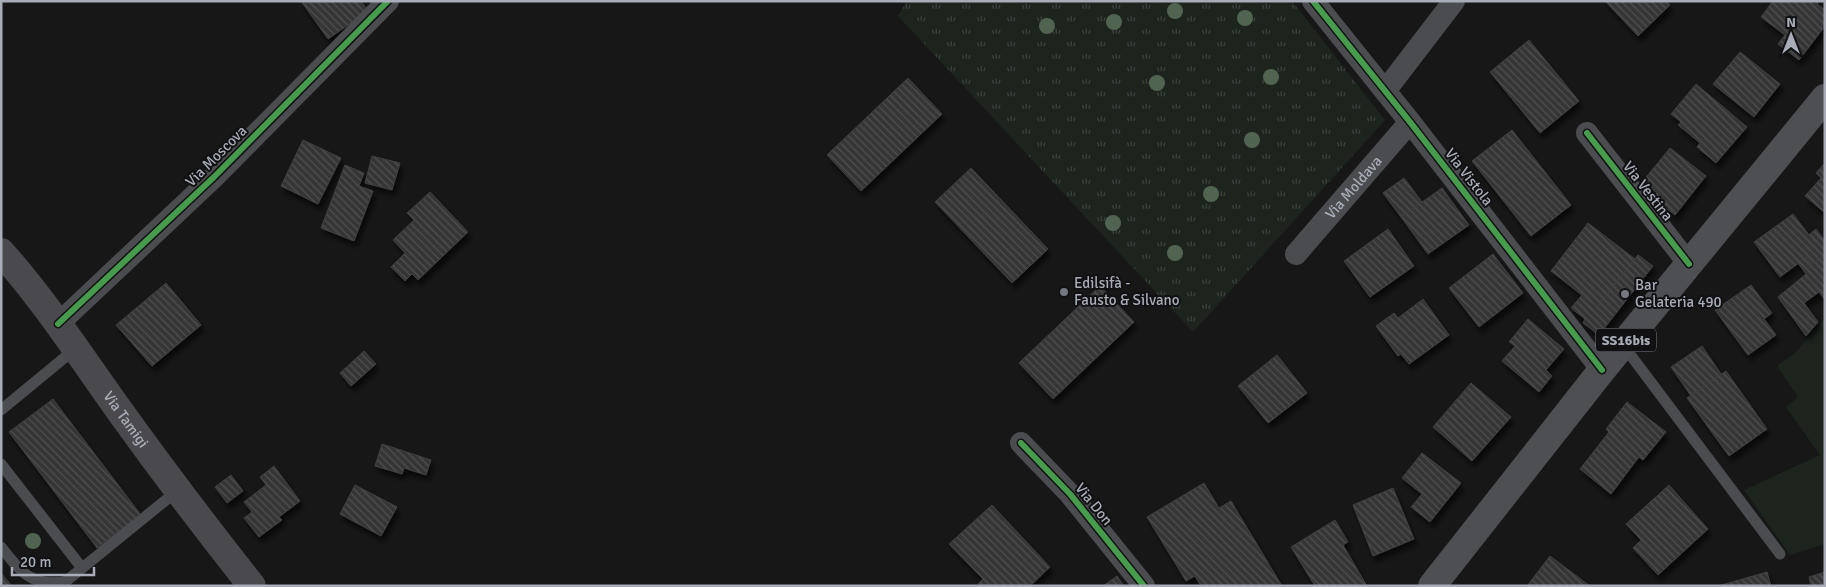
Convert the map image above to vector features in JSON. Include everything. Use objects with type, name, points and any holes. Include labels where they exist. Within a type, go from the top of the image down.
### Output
[{"type":"main road","name":"SS16bis","points":[[1432,586],[1602,370],[1825,98]]},
{"type":"street","name":"Via Moscova","points":[[58,324],[214,177],[388,1]]},
{"type":"street","name":"Via Vistola","points":[[1314,1],[1602,370]]},
{"type":"street","points":[[1386,91],[1454,1]]},
{"type":"street","name":"Via Moldava","points":[[1296,254],[1410,122]]},
{"type":"street","name":"Via Vestina","points":[[1587,133],[1689,264]]},
{"type":"street","name":"Via Tamigi","points":[[1,252],[19,272],[58,324],[177,491],[252,586]]},
{"type":"street","name":"Via Don","points":[[1021,442],[1070,494],[1144,586]]},
{"type":"lane","points":[[1623,345],[1780,554]]},
{"type":"lane","points":[[1,410],[76,349]]},
{"type":"lane","points":[[1,464],[82,568]]},
{"type":"lane","points":[[1,547],[22,574],[33,581],[54,585],[65,582],[177,491]]},
{"type":"green space","points":[[907,1],[1292,1],[1385,120],[1193,332],[898,16]]},
{"type":"green space","points":[[1825,318],[1825,544],[1790,555],[1744,490],[1820,455],[1786,407],[1798,397],[1777,366],[1795,353]]},
{"type":"building","points":[[301,1],[361,1],[368,11],[328,39]]},
{"type":"building","points":[[1605,1],[1666,1],[1670,5],[1638,36]]},
{"type":"building","points":[[1773,1],[1819,1],[1817,4],[1825,10],[1825,26],[1806,51],[1761,17]]},
{"type":"building","points":[[1785,35],[1806,51],[1799,60],[1778,44]]},
{"type":"building","points":[[1529,40],[1579,101],[1540,133],[1490,72]]},
{"type":"building","points":[[1740,52],[1780,84],[1754,117],[1713,84]]},
{"type":"building","points":[[908,78],[942,114],[861,191],[827,155]]},
{"type":"building","points":[[1696,84],[1747,127],[1716,163],[1697,147],[1700,143],[1678,125],[1681,122],[1671,114]]},
{"type":"building","points":[[1512,130],[1571,205],[1531,236],[1472,161]]},
{"type":"building","points":[[303,140],[341,158],[318,204],[281,186]]},
{"type":"building","points":[[1670,148],[1706,176],[1675,215],[1653,198],[1657,193],[1643,181]]},
{"type":"building","points":[[372,156],[400,163],[392,190],[365,183]]},
{"type":"building","points":[[1825,163],[1825,213],[1805,196],[1821,178],[1816,173]]},
{"type":"building","points":[[345,165],[364,173],[359,186],[373,191],[354,241],[321,228]]},
{"type":"building","points":[[971,168],[1048,249],[1012,283],[935,202]]},
{"type":"building","points":[[1404,178],[1422,202],[1401,217],[1383,193]]},
{"type":"building","points":[[1442,188],[1469,225],[1428,254],[1401,217]]},
{"type":"building","points":[[430,192],[468,232],[418,280],[412,274],[405,281],[391,267],[405,253],[393,240],[414,220],[407,213]]},
{"type":"building","points":[[1793,214],[1809,235],[1816,229],[1825,241],[1825,255],[1812,264],[1807,257],[1780,277],[1754,242]]},
{"type":"building","points":[[1588,223],[1635,259],[1597,307],[1551,271]]},
{"type":"building","points":[[1388,229],[1414,266],[1370,297],[1344,261]]},
{"type":"building","points":[[1493,254],[1523,293],[1479,327],[1449,288]]},
{"type":"building","points":[[1638,255],[1653,266],[1599,335],[1583,323],[1585,319],[1571,308],[1582,295],[1597,307]]},
{"type":"building","points":[[1825,255],[1825,300],[1798,263],[1807,257],[1812,264]]},
{"type":"building","points":[[1806,274],[1819,292],[1804,303],[1818,322],[1806,336],[1778,297]]},
{"type":"building","points":[[166,283],[201,325],[152,366],[116,325]]},
{"type":"building","points":[[1751,285],[1772,313],[1764,319],[1776,335],[1748,355],[1715,310]]},
{"type":"building","points":[[1100,286],[1134,322],[1053,399],[1019,363]]},
{"type":"building","points":[[1423,299],[1449,335],[1409,364],[1401,354],[1398,356],[1376,326],[1394,313],[1398,318]]},
{"type":"building","points":[[1528,319],[1564,349],[1546,370],[1552,376],[1539,392],[1502,361],[1515,346],[1509,342]]},
{"type":"building","points":[[1702,346],[1721,374],[1691,396],[1671,367]]},
{"type":"building","points":[[364,351],[376,364],[351,386],[340,373]]},
{"type":"building","points":[[1277,355],[1307,393],[1268,423],[1238,386]]},
{"type":"building","points":[[1726,371],[1767,429],[1729,456],[1687,398]]},
{"type":"building","points":[[1471,383],[1511,417],[1472,461],[1433,427]]},
{"type":"building","points":[[53,399],[141,515],[97,548],[9,432]]},
{"type":"building","points":[[1627,402],[1666,432],[1643,460],[1639,457],[1611,494],[1580,469],[1609,432],[1606,429]]},
{"type":"building","points":[[382,444],[431,460],[426,475],[404,468],[402,474],[375,466]]},
{"type":"building","points":[[1422,453],[1461,483],[1430,522],[1411,507],[1422,494],[1402,478]]},
{"type":"building","points":[[274,466],[300,501],[279,517],[282,520],[259,537],[244,518],[252,512],[244,502],[266,485],[260,477]]},
{"type":"building","points":[[231,475],[243,491],[227,503],[215,487]]},
{"type":"building","points":[[1204,483],[1219,508],[1231,501],[1282,586],[1201,586],[1195,576],[1186,581],[1147,517]]},
{"type":"building","points":[[355,485],[397,507],[381,536],[340,514]]},
{"type":"building","points":[[1669,485],[1708,529],[1658,575],[1633,548],[1641,540],[1626,524]]},
{"type":"building","points":[[1393,488],[1414,539],[1373,556],[1353,505]]},
{"type":"building","points":[[992,505],[1050,567],[1030,586],[980,586],[978,584],[983,579],[949,544]]},
{"type":"building","points":[[1335,520],[1348,542],[1343,545],[1367,586],[1315,586],[1291,547]]},
{"type":"building","points":[[1550,556],[1590,586],[1527,586]]},
{"type":"building","points":[[1767,572],[1771,586],[1718,586]]},
{"type":"building","points":[[1825,572],[1825,586],[1811,586],[1809,577]]},
{"type":"building","points":[[1,573],[12,586],[1,586]]},
{"type":"building","points":[[1117,576],[1124,586],[1103,586]]},
{"type":"cycle path","points":[[58,324],[214,177],[388,1]]},
{"type":"cycle path","points":[[1313,1],[1410,122],[1602,370]]},
{"type":"cycle path","points":[[1587,133],[1689,264]]},
{"type":"cycle path","points":[[1021,443],[1070,494],[1144,586]]},
{"type":"place","name":"Edilsifà - Fausto & Silvano","points":[[1064,292]]},
{"type":"place","name":"Bar Gelateria 490","points":[[1625,294]]}]
